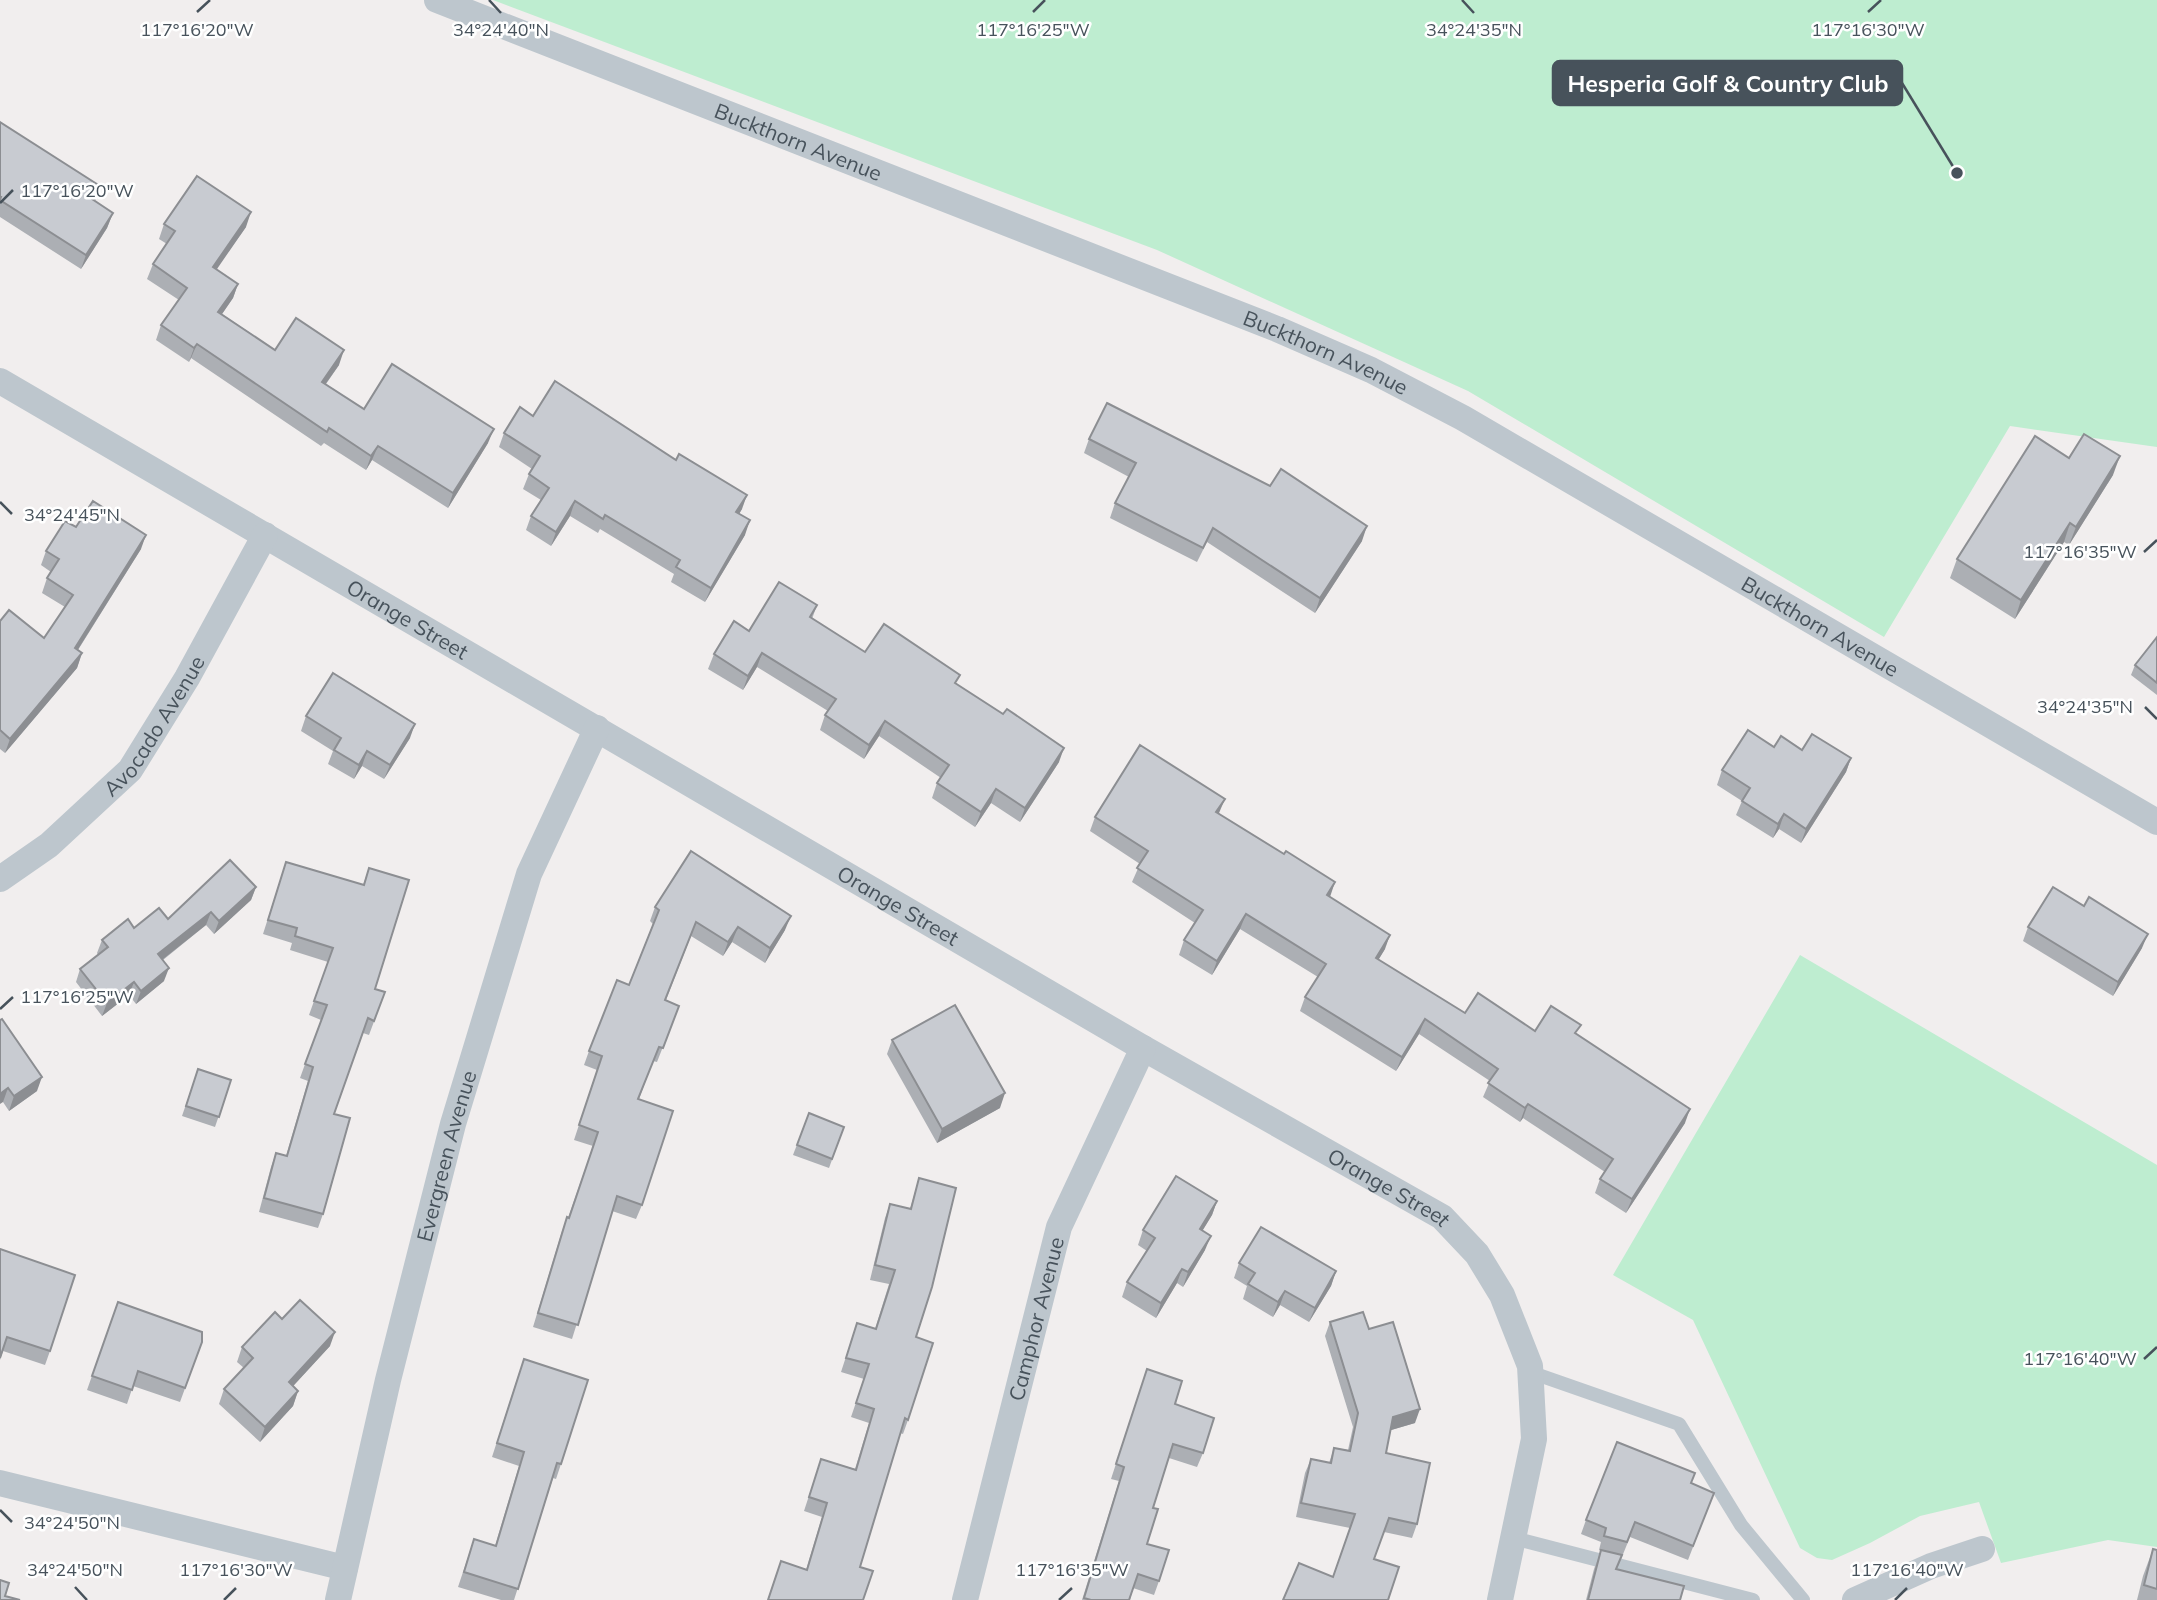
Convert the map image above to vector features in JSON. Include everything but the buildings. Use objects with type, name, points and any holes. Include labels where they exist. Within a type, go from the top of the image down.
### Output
[{"type":"street","name":"Buckthorn Avenue","points":[[437,0],[1277,329],[1371,370],[1463,418],[2157,822]]},
{"type":"street","name":"Orange Street","points":[[0,381],[1143,1048],[1442,1217],[1477,1254],[1502,1295],[1530,1366],[1534,1438],[1500,1600]]},
{"type":"street","name":"Avocado Avenue","points":[[0,879],[50,845],[130,770],[187,678],[265,535]]},
{"type":"street","name":"Evergreen Avenue","points":[[338,1600],[391,1367],[461,1098],[528,874],[597,728]]},
{"type":"street","name":"Camphor Avenue","points":[[965,1600],[1059,1227],[1143,1048]]},
{"type":"street","points":[[0,1483],[345,1568]]},
{"type":"street","points":[[1855,1600],[1931,1566],[1982,1549]]},
{"type":"lane","points":[[1530,1372],[1679,1424],[1741,1525],[1803,1600]]},
{"type":"lane","points":[[1513,1538],[1753,1600]]},
{"type":"green space","points":[[493,0],[2157,0],[2157,447],[2010,426],[1884,637],[1468,391],[1157,250]]},
{"type":"green space","points":[[1800,955],[2157,1165],[2157,1547],[2108,1540],[2001,1563],[1979,1502],[1920,1516],[1832,1560],[1817,1558],[1800,1548],[1693,1320],[1613,1275]]},
{"type":"place","name":"Hesperia Golf & Country Club","points":[[1957,173]]}]
